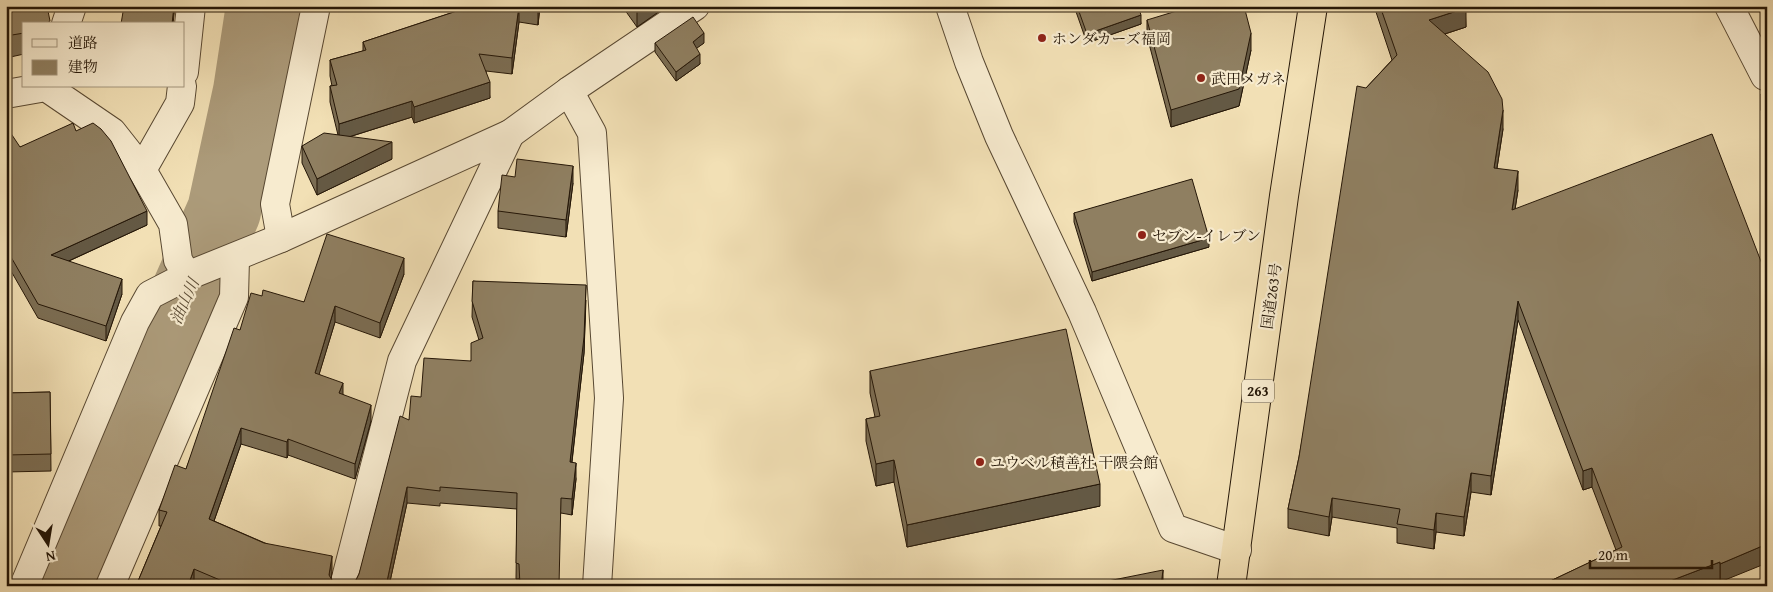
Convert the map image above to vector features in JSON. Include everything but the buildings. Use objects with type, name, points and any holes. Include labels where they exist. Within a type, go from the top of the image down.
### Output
[{"type":"highway","name":"国道263号","points":[[1232,586],[1282,206],[1312,6]]},
{"type":"street","points":[[67,22],[72,6]]},
{"type":"street","points":[[185,63],[191,6]]},
{"type":"street","points":[[281,238],[275,204],[316,6]]},
{"type":"street","points":[[24,586],[135,322],[150,294],[187,276],[235,259],[510,134],[569,91],[695,6]]},
{"type":"street","points":[[950,6],[969,62],[999,136],[1082,312],[1173,528],[1237,550]]},
{"type":"street","points":[[1729,6],[1765,76],[1767,75]]},
{"type":"street","points":[[6,94],[41,88]]},
{"type":"street","points":[[48,88],[112,132],[142,170],[173,224],[178,260],[187,276]]},
{"type":"street","points":[[142,170],[180,103],[182,88]]},
{"type":"street","points":[[569,91],[592,134],[609,398],[597,586]]},
{"type":"street","points":[[344,586],[402,361],[510,134]]},
{"type":"street","points":[[110,586],[234,297],[235,259]]},
{"type":"waterway","name":"油山川","points":[[69,586],[159,358],[224,211],[250,91],[263,6]]},
{"type":"place","name":"ホンダカーズ福岡","points":[[1042,38]]},
{"type":"place","name":"武田メガネ","points":[[1201,78]]},
{"type":"place","name":"セブン-イレブン","points":[[1142,235]]},
{"type":"place","name":"ユウベル積善社 干隈会館","points":[[980,462]]}]
